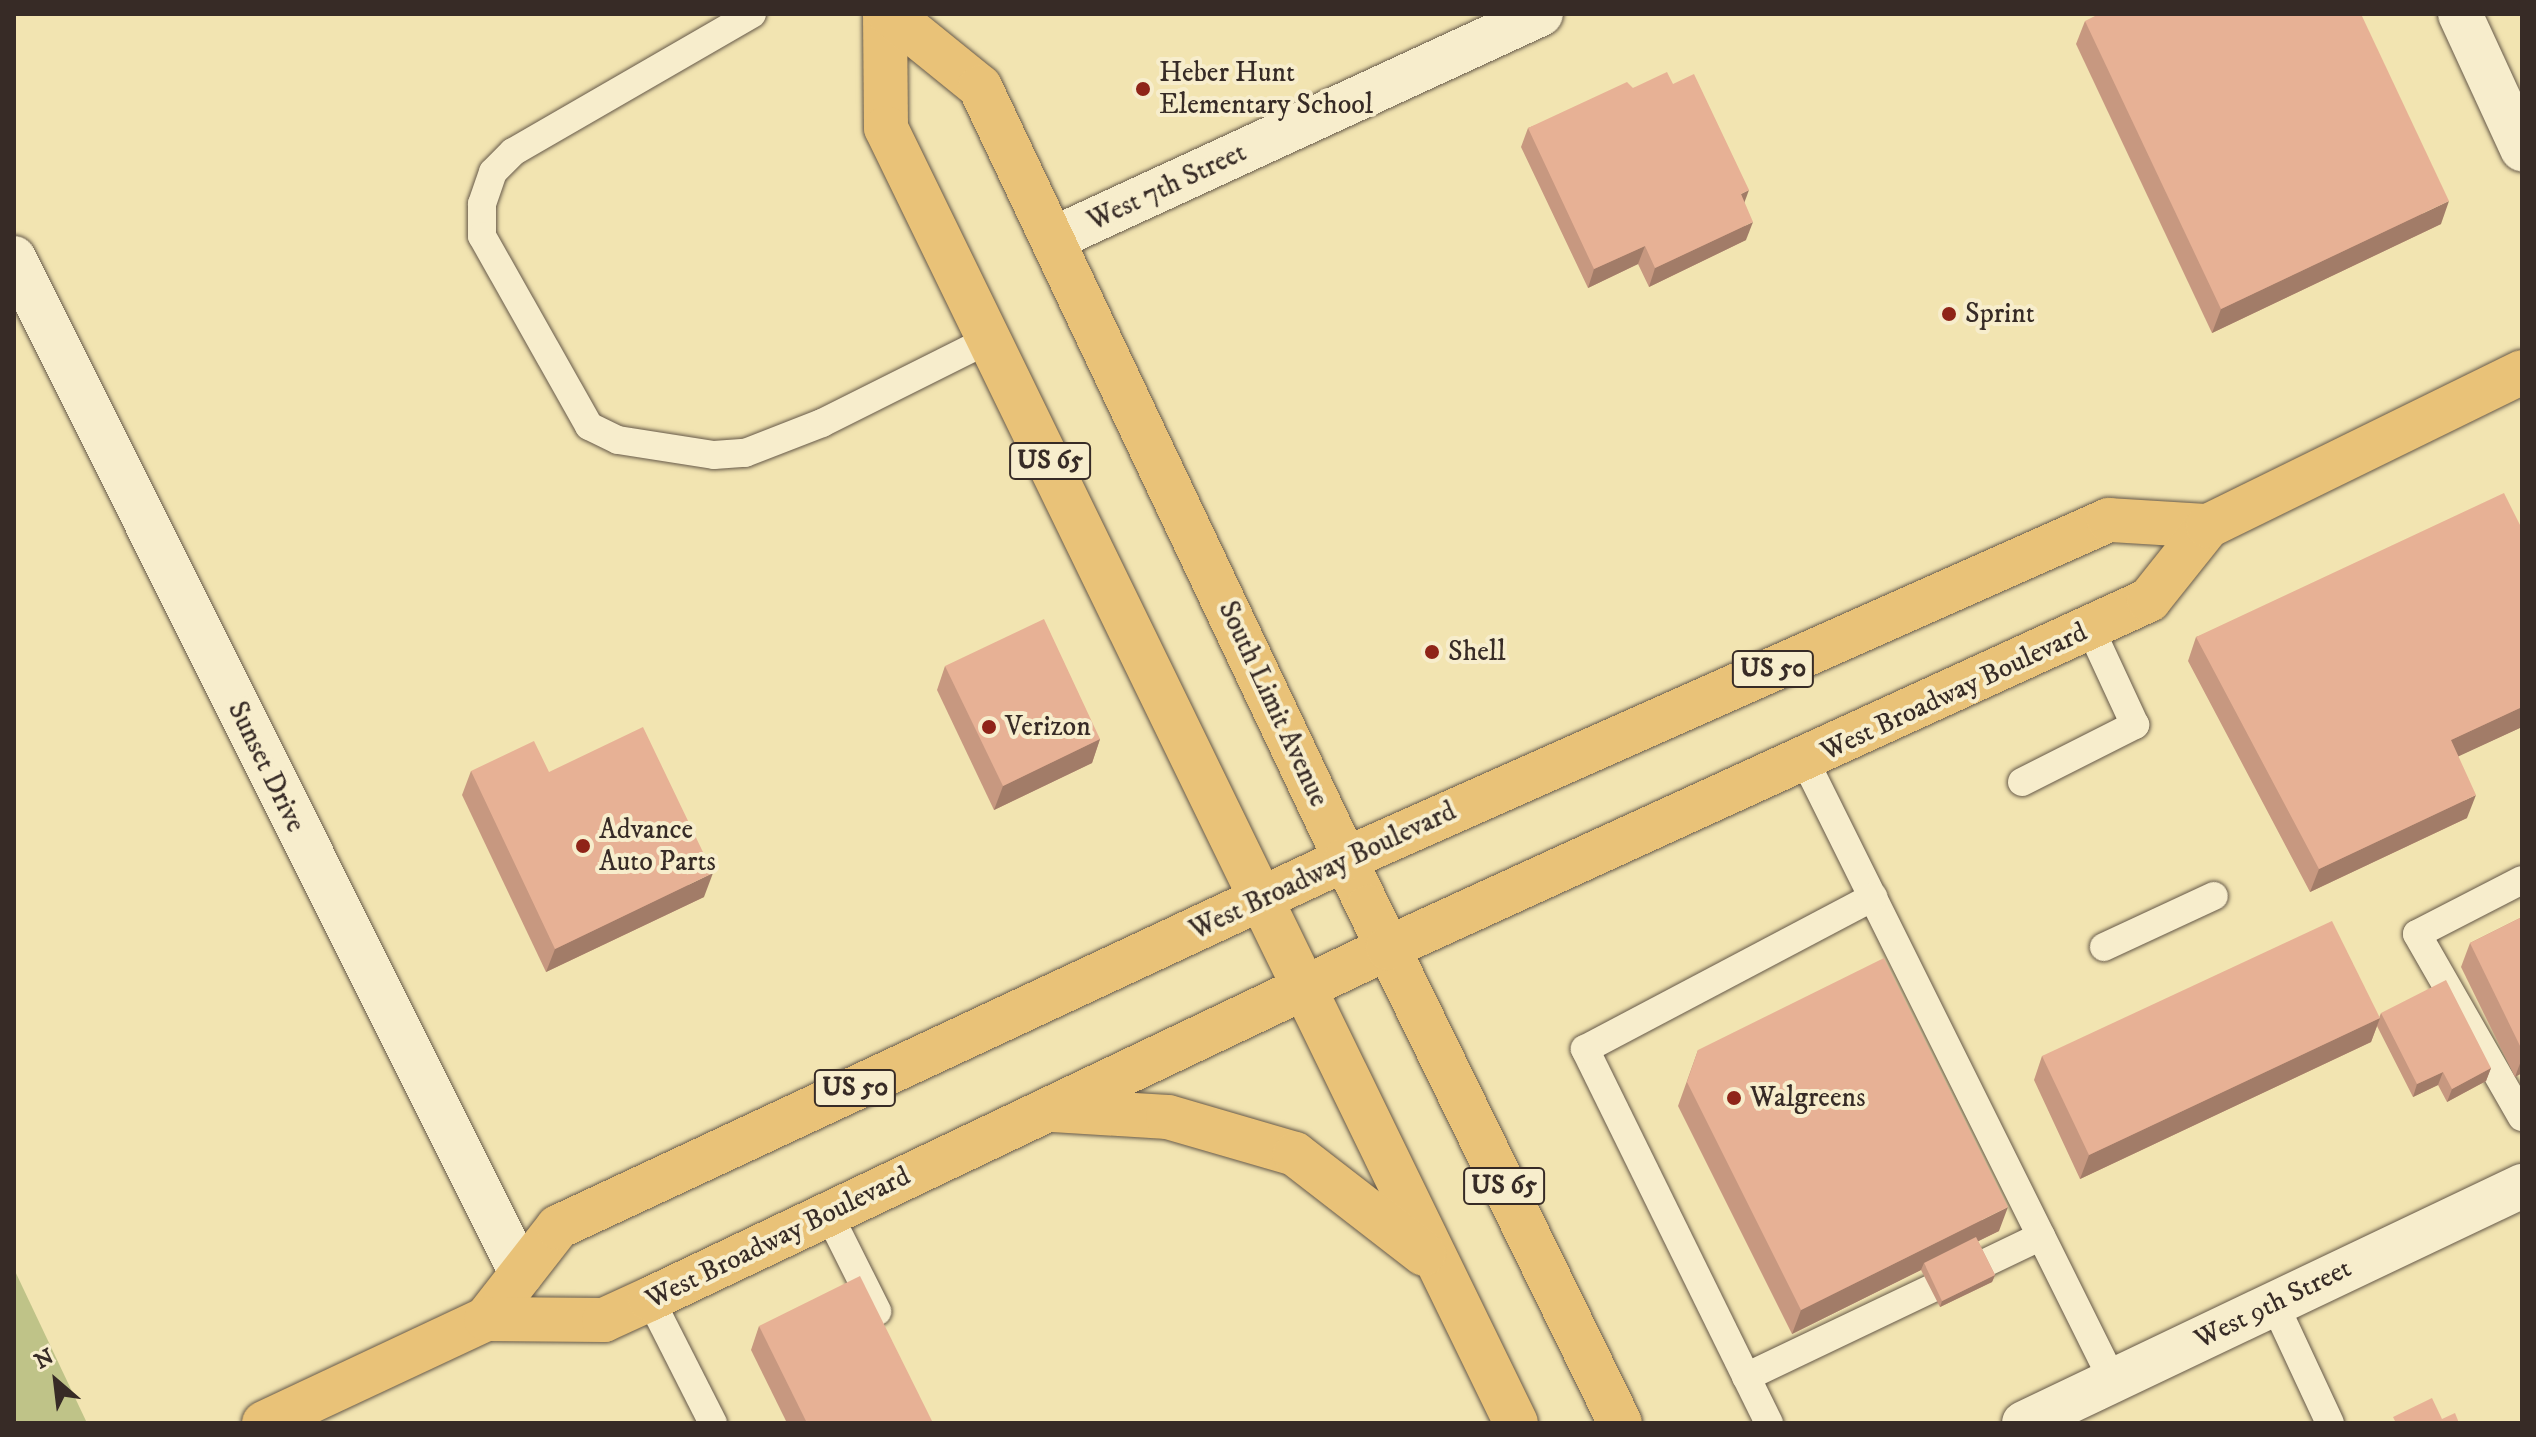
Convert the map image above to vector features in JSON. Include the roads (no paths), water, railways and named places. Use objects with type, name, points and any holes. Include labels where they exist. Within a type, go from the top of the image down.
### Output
[{"type":"highway","name":"South Limit Avenue","points":[[888,14],[886,128],[992,338],[1258,900],[1516,1423]]},
{"type":"highway","name":"South Limit Avenue","points":[[888,14],[980,87],[1055,238],[1388,948],[1620,1423]]},
{"type":"highway","name":"West Broadway Boulevard","points":[[264,1423],[486,1319],[604,1320],[650,1299],[1388,948],[1805,761],[2149,600],[2208,526],[2522,372]]},
{"type":"highway","name":"West Broadway Boulevard","points":[[486,1319],[558,1227],[1346,859],[2109,520],[2208,526]]},
{"type":"highway","points":[[1046,1110],[1168,1117],[1295,1154],[1438,1265]]},
{"type":"street","name":"West 7th Street","points":[[1055,238],[1541,14]]},
{"type":"street","points":[[2460,14],[2522,149]]},
{"type":"street","name":"Sunset Drive","points":[[14,258],[473,1186],[521,1273]]},
{"type":"street","name":"West 9th Street","points":[[2038,1420],[2274,1303],[2522,1186]]},
{"type":"lane","points":[[752,14],[513,152],[493,172],[482,204],[482,236],[589,426],[618,440],[714,455],[745,453],[822,423],[992,338]]},
{"type":"lane","points":[[2022,782],[2135,725],[2090,628]]},
{"type":"lane","points":[[1805,761],[2113,1381]]},
{"type":"lane","points":[[2522,880],[2417,934],[2522,1117]]},
{"type":"lane","points":[[2104,947],[2214,896]]},
{"type":"lane","points":[[1769,1423],[1585,1049],[1873,897]]},
{"type":"lane","points":[[828,1213],[891,1339]]},
{"type":"lane","points":[[1746,1377],[2041,1236]]},
{"type":"lane","points":[[650,1299],[713,1423]]},
{"type":"lane","points":[[2274,1303],[2328,1422]]},
{"type":"place","name":"Heber Hunt Elementary School","points":[[1143,89]]},
{"type":"place","name":"Sprint","points":[[1949,314]]},
{"type":"place","name":"Shell","points":[[1432,652]]},
{"type":"place","name":"Verizon","points":[[989,727]]},
{"type":"place","name":"Advance Auto Parts","points":[[583,846]]},
{"type":"place","name":"Walgreens","points":[[1734,1098]]}]
